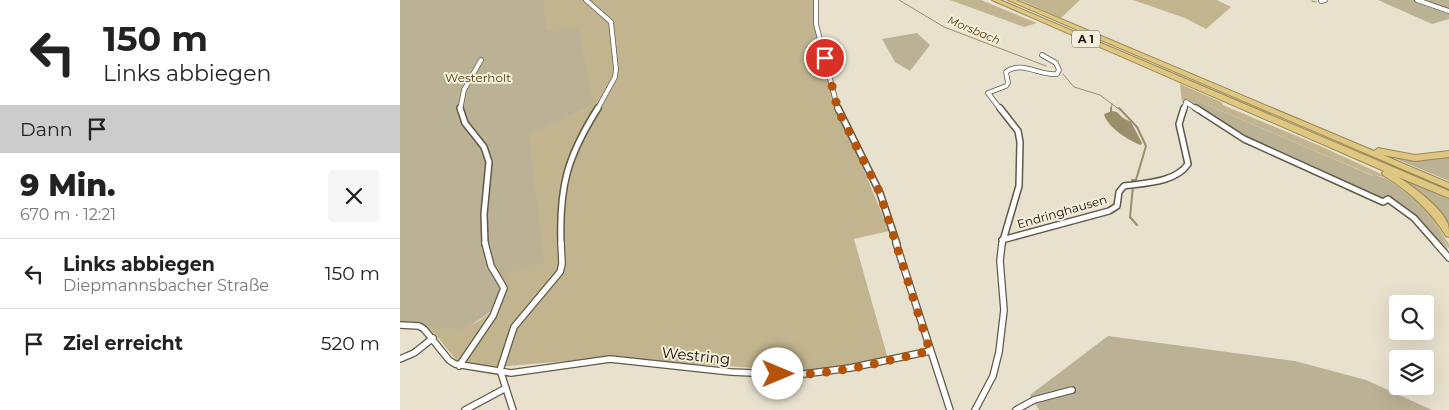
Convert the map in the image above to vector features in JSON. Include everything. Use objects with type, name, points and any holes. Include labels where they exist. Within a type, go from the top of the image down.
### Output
[{"type":"highway","name":"A 1","points":[[995,0],[1449,195]]},
{"type":"highway","name":"A 1","points":[[1011,0],[1449,186]]},
{"type":"highway","points":[[1338,139],[1404,157],[1427,158],[1449,154]]},
{"type":"highway","points":[[1342,149],[1387,174],[1412,191],[1433,210],[1449,233]]},
{"type":"street","points":[[513,410],[500,370],[511,336],[520,318],[560,272],[562,264],[560,197],[563,179],[575,147],[614,77],[616,69],[611,22],[586,0]]},
{"type":"street","points":[[816,0],[816,24],[838,110],[880,193],[950,410]]},
{"type":"street","points":[[1417,0],[1449,11]]},
{"type":"street","name":"Endringhausen","points":[[1042,55],[1057,65],[1059,70],[1057,74],[1047,75],[1024,68],[1013,67],[1006,72],[1008,83],[1006,86],[988,93],[1013,122],[1018,130],[1020,142],[1019,189],[1005,224],[1002,240],[1109,211],[1117,206],[1119,192],[1124,186],[1164,180],[1180,173],[1188,164],[1178,124],[1183,104],[1188,102],[1249,142],[1378,200],[1383,202],[1388,199],[1414,218],[1449,258]]},
{"type":"street","points":[[400,326],[423,328],[449,360],[459,366],[494,316],[504,288],[492,272],[487,254],[486,197],[489,162],[487,152],[464,119],[460,110],[465,90],[481,60]]},
{"type":"street","points":[[975,410],[995,370],[1001,341],[1005,305],[1000,261],[1002,240]]},
{"type":"street","points":[[400,359],[414,353],[433,338]]},
{"type":"street","name":"Westring","points":[[459,366],[500,370],[511,373],[610,359],[731,372],[796,375],[850,368],[930,351]]},
{"type":"street","points":[[465,410],[506,388]]},
{"type":"street","points":[[1016,410],[1034,400],[1072,390]]},
{"type":"green space","name":"Westerholt","points":[[400,0],[544,0],[579,26],[594,104],[547,263],[509,298],[465,330],[441,330],[415,324],[400,324]]},
{"type":"green space","points":[[1378,0],[1449,0],[1449,19],[1432,24]]},
{"type":"green space","points":[[917,33],[930,45],[910,71],[895,62],[882,39]]},
{"type":"green space","points":[[1198,101],[1373,176],[1383,177],[1407,194],[1431,220],[1447,245],[1449,255],[1404,208],[1386,195],[1383,200],[1245,139],[1206,114],[1197,103]]},
{"type":"green space","points":[[1387,155],[1449,156],[1449,181]]},
{"type":"green space","points":[[1397,177],[1449,199],[1449,229],[1442,218]]},
{"type":"green space","points":[[1108,336],[1295,361],[1366,380],[1389,390],[1389,395],[1399,395],[1432,410],[1039,410],[1030,395]]},
{"type":"shaded area","points":[[543,0],[814,0],[815,24],[839,119],[856,151],[889,231],[854,239],[888,359],[816,372],[604,358],[497,367],[465,364],[456,360],[436,335],[424,326],[452,329],[470,326],[478,322],[508,298],[504,274],[544,262],[528,134],[593,104],[578,27],[546,31]]},
{"type":"shaded area","points":[[950,0],[981,0],[1037,23],[1024,27]]},
{"type":"shaded area","points":[[1020,0],[1080,0],[1061,18]]},
{"type":"shaded area","points":[[1133,0],[1217,0],[1231,7],[1206,29],[1185,18]]},
{"type":"shaded area","points":[[1180,84],[1221,102],[1223,105],[1390,178],[1424,204],[1449,244],[1449,249],[1428,216],[1394,183],[1198,101],[1197,103],[1208,114],[1188,101],[1184,100],[1182,103]]},
{"type":"shaded area","points":[[1112,111],[1117,112],[1131,122],[1142,143],[1141,145],[1125,137],[1109,124],[1104,114]]},
{"type":"waterway","name":"Morsbach","points":[[899,0],[944,27],[1046,66]]},
{"type":"waterway","points":[[1312,1],[1316,2]]},
{"type":"waterway","name":"Morsbach","points":[[1063,74],[1074,87],[1100,95],[1112,104]]},
{"type":"waterway","name":"Morsbach","points":[[1111,110],[1112,104]]},
{"type":"waterway","name":"Morsbach","points":[[1112,104],[1120,110]]},
{"type":"waterway","name":"Morsbach","points":[[1119,108],[1137,127],[1146,146],[1136,180],[1132,180],[1132,182]]},
{"type":"waterway","name":"Morsbach","points":[[1133,186],[1130,217],[1137,225]]},
{"type":"route","points":[[778,374],[816,374],[930,351],[880,193],[838,110],[825,58]]}]
